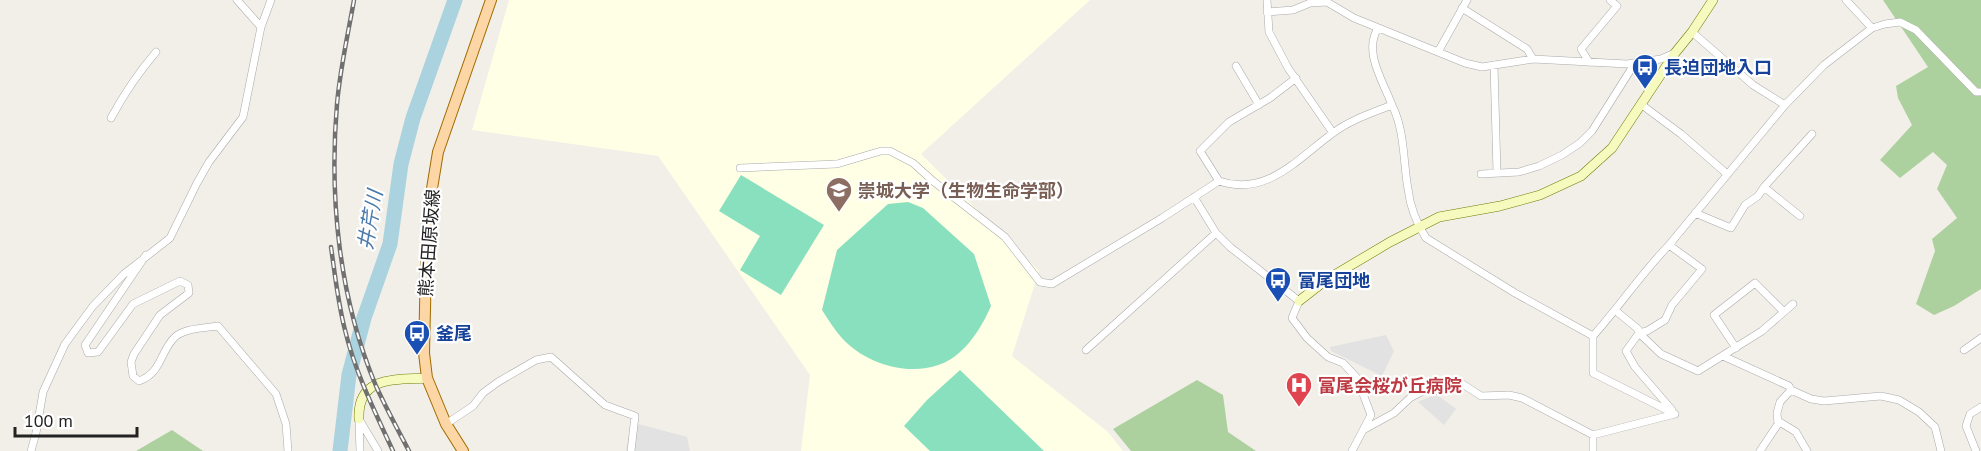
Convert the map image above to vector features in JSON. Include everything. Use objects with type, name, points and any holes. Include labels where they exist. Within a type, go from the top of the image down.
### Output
[{"type":"main road","name":"熊本田原坂線","points":[[463,451],[446,424],[427,378],[424,353],[427,219],[438,152],[491,0]]},
{"type":"street","points":[[237,0],[261,27]]},
{"type":"street","points":[[31,451],[43,392],[65,344],[93,306],[124,274],[170,238],[196,183],[243,117],[261,27],[271,0]]},
{"type":"street","points":[[1267,0],[1269,32],[1288,68],[1333,133]]},
{"type":"street","points":[[1438,52],[1467,0]]},
{"type":"street","points":[[1589,62],[1581,48],[1617,6],[1610,0]]},
{"type":"street","points":[[1352,451],[1371,415],[1357,378],[1343,363],[1328,357],[1307,338],[1292,318],[1299,301],[1326,280],[1419,226],[1439,217],[1500,206],[1540,195],[1581,176],[1612,148],[1713,0]]},
{"type":"street","points":[[1846,0],[1872,28]]},
{"type":"street","points":[[1267,12],[1293,10],[1310,1],[1327,2],[1354,18],[1465,63],[1482,67],[1533,59],[1627,64],[1661,59],[1675,53]]},
{"type":"street","points":[[1462,8],[1527,49],[1533,59]]},
{"type":"street","points":[[1675,414],[1593,373],[1593,336],[1785,105],[1824,65],[1872,28],[1900,22],[1916,30],[1976,92],[1981,92]]},
{"type":"street","points":[[1378,28],[1372,37],[1373,58],[1401,133],[1408,192],[1419,226],[1426,238],[1515,293],[1593,336]]},
{"type":"street","points":[[1692,32],[1753,85],[1785,105]]},
{"type":"street","points":[[111,118],[123,96],[156,52]]},
{"type":"street","points":[[1481,174],[1519,172],[1539,166],[1580,143],[1592,131],[1635,63]]},
{"type":"street","points":[[1494,65],[1497,173]]},
{"type":"street","points":[[1236,66],[1258,105]]},
{"type":"street","points":[[1296,78],[1229,122],[1200,151],[1219,181],[1234,186],[1261,183],[1281,173],[1333,133],[1392,105]]},
{"type":"street","points":[[1642,105],[1726,174]]},
{"type":"street","points":[[1695,213],[1731,228],[1745,205],[1758,196],[1812,134]]},
{"type":"street","points":[[740,168],[837,164],[881,151],[890,151],[913,163],[1005,237],[1040,282],[1052,284],[1153,224],[1219,181]]},
{"type":"street","points":[[1764,187],[1800,216]]},
{"type":"street","points":[[1194,197],[1216,233],[1230,247],[1299,301]]},
{"type":"street","points":[[1086,350],[1216,233]]},
{"type":"street","points":[[1669,245],[1702,269],[1672,305],[1665,320],[1639,333],[1626,351],[1635,367],[1675,414]]},
{"type":"street","points":[[146,255],[85,345],[88,353],[98,352],[134,304],[180,281],[188,285],[189,293],[160,315],[130,362],[133,376],[139,381],[150,377],[175,337],[198,328],[218,326],[276,394],[286,424],[288,451]]},
{"type":"street","points":[[1736,348],[1714,315],[1755,283],[1784,312]]},
{"type":"street","points":[[1616,311],[1638,329],[1639,333],[1661,354],[1698,371],[1762,331],[1794,304]]},
{"type":"street","points":[[1964,350],[1981,338]]},
{"type":"street","points":[[1723,356],[1789,386],[1791,390],[1811,399],[1824,401],[1881,396],[1899,400],[1918,412],[1935,427],[1941,451]]},
{"type":"street","points":[[446,424],[472,406],[483,393],[498,382],[536,360],[551,357],[605,405],[635,416],[631,451]]},
{"type":"street","points":[[360,451],[358,419],[364,394],[382,381],[427,378]]},
{"type":"street","points":[[1365,429],[1394,413],[1410,398],[1423,391],[1435,391],[1461,383],[1480,396],[1509,395],[1522,398],[1593,435],[1675,414]]},
{"type":"street","points":[[1760,451],[1778,424],[1777,413],[1780,402],[1791,390]]},
{"type":"street","points":[[1976,451],[1966,426],[1970,414],[1981,407]]},
{"type":"street","points":[[358,419],[378,451]]},
{"type":"street","points":[[1778,421],[1796,432],[1807,451]]},
{"type":"street","points":[[1593,435],[1593,451]]},
{"type":"shaded area","name":"崇城大学（生物生命学部）","points":[[509,0],[1090,0],[921,154],[1039,271],[1012,356],[1108,432],[1123,451],[801,451],[810,375],[658,156],[472,130]]},
{"type":"shaded area","points":[[1386,335],[1394,351],[1382,376],[1331,351],[1330,347]]},
{"type":"shaded area","points":[[1436,394],[1456,409],[1444,425],[1418,402]]},
{"type":"shaded area","points":[[631,422],[687,437],[690,451],[626,451]]},
{"type":"green space","points":[[1883,0],[1981,0],[1981,289],[1954,306],[1934,315],[1916,304],[1935,251],[1932,239],[1957,218],[1937,189],[1947,165],[1933,152],[1900,178],[1880,160],[1912,125],[1898,98],[1896,86],[1928,67]]},
{"type":"green space","points":[[741,175],[824,225],[781,295],[740,270],[760,236],[719,211]]},
{"type":"green space","points":[[908,202],[923,208],[974,254],[991,306],[978,331],[960,352],[947,362],[915,369],[898,368],[866,357],[841,337],[822,310],[837,250],[888,204]]},
{"type":"green space","points":[[960,370],[1044,451],[930,451],[904,426],[927,400]]},
{"type":"green space","points":[[1197,380],[1223,395],[1228,432],[1256,451],[1131,451],[1113,429]]},
{"type":"green space","points":[[172,430],[203,451],[136,451]]},
{"type":"waterway","name":"井芹川","points":[[340,451],[349,375],[364,318],[390,244],[401,164],[413,118],[455,0]]},
{"type":"railway","points":[[354,0],[340,78],[335,139],[336,211],[340,247],[345,283],[363,352],[376,386],[409,451]]},
{"type":"railway","points":[[331,247],[340,310],[349,346],[366,392],[393,451]]},
{"type":"place","name":"長迫団地入口","points":[[1645,90]]},
{"type":"place","name":"崇城大学（生物生命学部）","points":[[839,213]]},
{"type":"place","name":"富尾団地","points":[[1278,303]]},
{"type":"place","name":"釜尾","points":[[417,356]]},
{"type":"place","name":"富尾会桜が丘病院","points":[[1299,408]]}]
